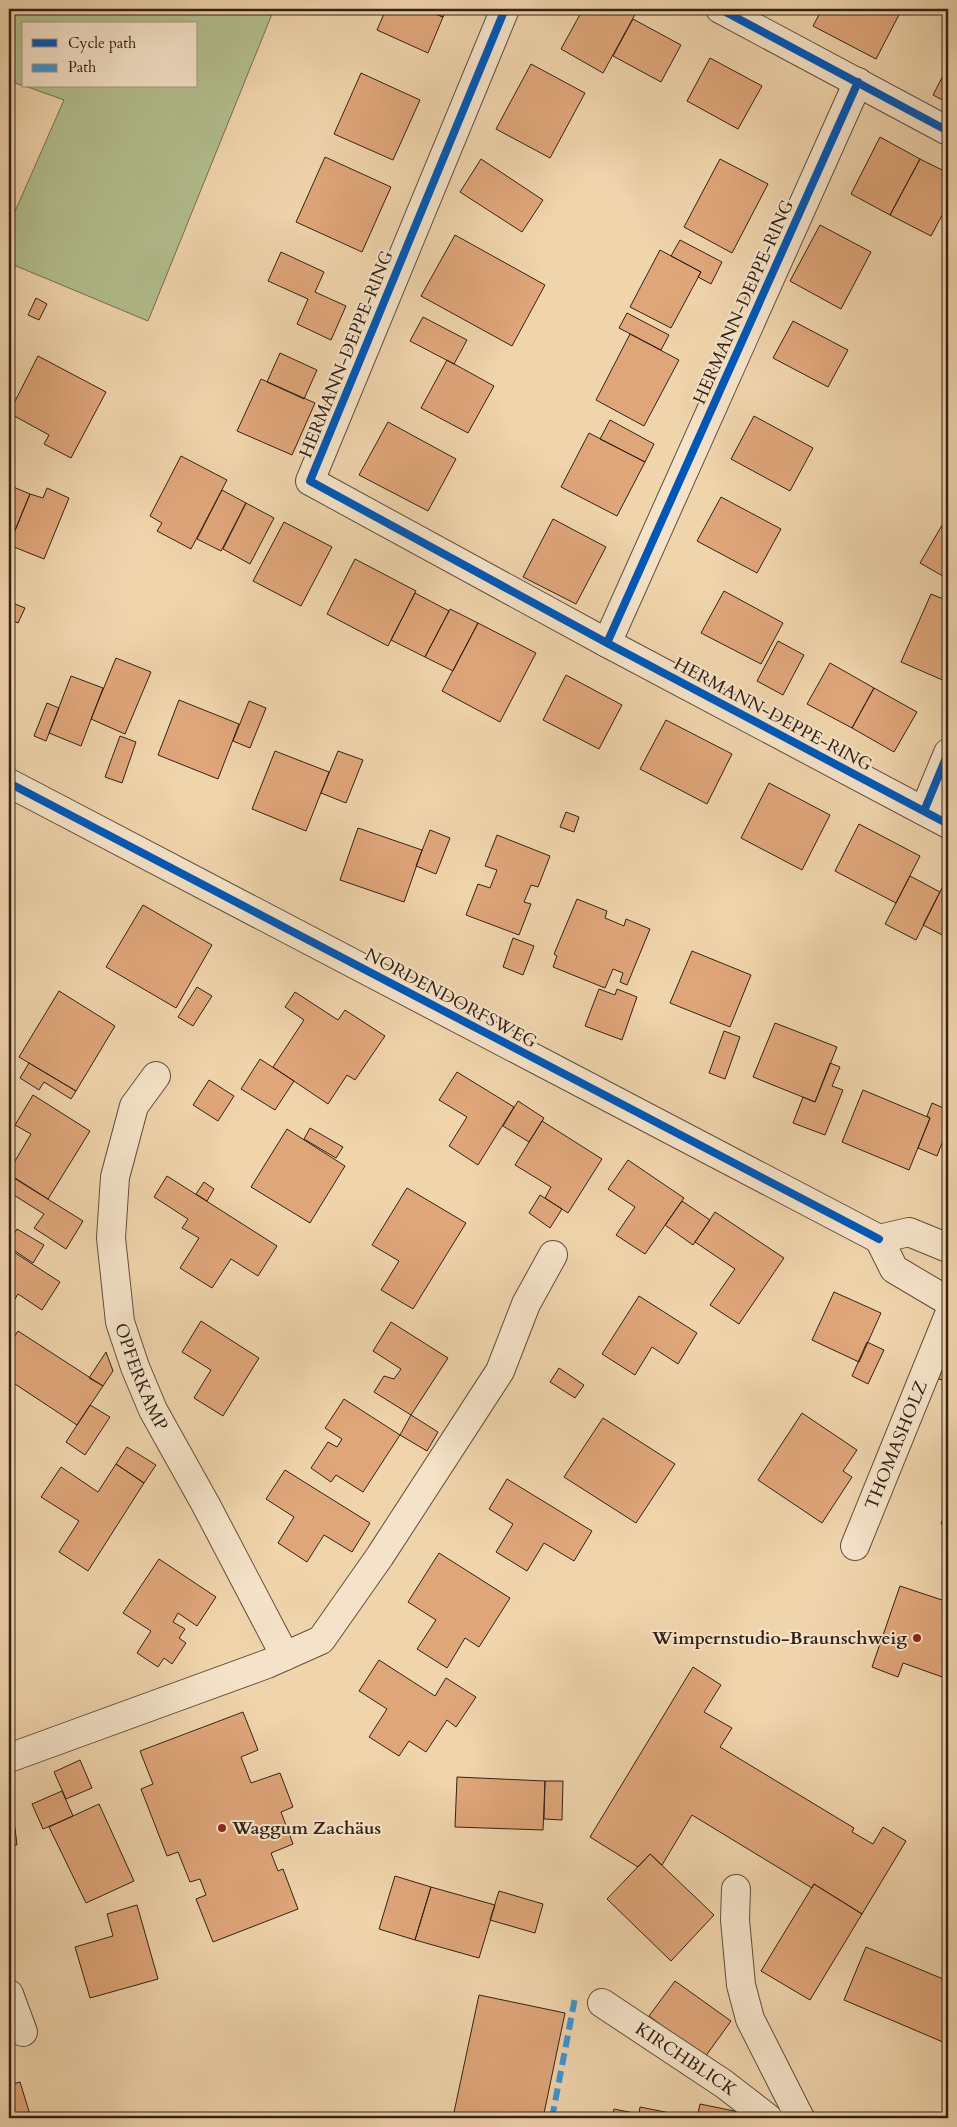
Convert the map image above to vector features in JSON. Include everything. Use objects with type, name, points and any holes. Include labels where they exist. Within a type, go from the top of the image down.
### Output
[{"type":"street","name":"HERMANN-DEPPE-RING","points":[[505,9],[310,481],[607,643],[948,824]]},
{"type":"street","points":[[720,9],[948,131]]},
{"type":"street","name":"HERMANN-DEPPE-RING","points":[[607,643],[858,82]]},
{"type":"street","points":[[924,811],[948,753]]},
{"type":"street","name":"NORDENDORFSWEG","points":[[9,783],[879,1239]]},
{"type":"street","name":"OPFERKAMP","points":[[156,1076],[134,1106],[115,1177],[110,1238],[120,1322],[135,1367],[153,1410],[206,1505],[285,1656]]},
{"type":"street","points":[[948,1248],[909,1232],[879,1239],[894,1269],[948,1301]]},
{"type":"street","points":[[9,1758],[285,1656],[321,1640],[380,1556],[500,1371],[526,1304],[552,1255]]},
{"type":"street","name":"THOMASHOLZ","points":[[856,1546],[948,1317]]},
{"type":"street","points":[[736,1889],[735,1920],[740,1976],[750,2019],[800,2118]]},
{"type":"street","points":[[9,1994],[23,2032]]},
{"type":"street","name":"KIRCHBLICK","points":[[602,2003],[724,2084],[768,2118]]},
{"type":"green space","points":[[9,9],[274,9],[148,321],[9,263],[9,225],[64,100],[31,88],[198,88],[198,22],[22,22],[22,85],[9,81]]},
{"type":"building","points":[[386,9],[424,9],[443,17],[428,53],[377,30]]},
{"type":"building","points":[[424,9],[447,9],[443,17]]},
{"type":"building","points":[[583,9],[638,9],[603,73],[561,49]]},
{"type":"building","points":[[822,9],[902,9],[876,59],[813,26]]},
{"type":"building","points":[[633,19],[681,45],[661,82],[613,56]]},
{"type":"building","points":[[710,58],[762,86],[738,129],[687,101]]},
{"type":"building","points":[[531,64],[585,93],[550,158],[496,129]]},
{"type":"building","points":[[948,66],[948,103],[933,95]]},
{"type":"building","points":[[361,73],[420,100],[393,160],[334,134]]},
{"type":"building","points":[[880,137],[920,159],[890,215],[851,194]]},
{"type":"building","points":[[325,157],[391,187],[362,252],[296,222]]},
{"type":"building","points":[[481,159],[543,200],[522,232],[460,192]]},
{"type":"building","points":[[720,159],[768,184],[732,253],[684,227]]},
{"type":"building","points":[[920,159],[948,173],[948,204],[931,236],[890,215]]},
{"type":"building","points":[[820,225],[871,252],[841,309],[790,281]]},
{"type":"building","points":[[455,235],[545,285],[512,346],[421,296]]},
{"type":"building","points":[[680,240],[722,262],[711,284],[698,277],[701,272],[671,256]]},
{"type":"building","points":[[660,250],[701,272],[671,328],[630,307]]},
{"type":"building","points":[[281,252],[324,272],[315,292],[346,306],[331,340],[297,324],[308,299],[268,281]]},
{"type":"building","points":[[36,298],[47,304],[39,320],[28,315]]},
{"type":"building","points":[[627,313],[669,335],[661,350],[619,328]]},
{"type":"building","points":[[423,317],[467,340],[454,364],[410,341]]},
{"type":"building","points":[[793,321],[848,350],[828,387],[773,358]]},
{"type":"building","points":[[630,334],[679,360],[644,426],[596,400]]},
{"type":"building","points":[[280,353],[317,370],[304,399],[267,382]]},
{"type":"building","points":[[38,356],[106,392],[71,458],[44,444],[49,435],[9,413]]},
{"type":"building","points":[[447,360],[494,386],[468,433],[421,408]]},
{"type":"building","points":[[261,379],[315,403],[292,455],[237,431]]},
{"type":"building","points":[[754,416],[813,448],[790,491],[731,459]]},
{"type":"building","points":[[610,420],[654,444],[645,462],[600,439]]},
{"type":"building","points":[[388,422],[456,459],[428,511],[359,475]]},
{"type":"building","points":[[589,433],[645,462],[617,516],[561,487]]},
{"type":"building","points":[[181,456],[227,480],[191,549],[157,531],[162,523],[150,516]]},
{"type":"building","points":[[11,486],[30,494],[9,545],[9,491]]},
{"type":"building","points":[[47,488],[69,498],[44,559],[9,545],[30,494],[43,498]]},
{"type":"building","points":[[222,490],[246,503],[221,551],[197,539]]},
{"type":"building","points":[[721,497],[781,529],[757,573],[697,541]]},
{"type":"building","points":[[246,503],[274,518],[250,564],[223,549]]},
{"type":"building","points":[[948,515],[948,579],[920,563]]},
{"type":"building","points":[[553,519],[606,547],[576,604],[523,577]]},
{"type":"building","points":[[284,522],[332,547],[301,606],[253,581]]},
{"type":"building","points":[[355,559],[416,591],[388,646],[327,614]]},
{"type":"building","points":[[724,591],[783,623],[761,664],[701,633]]},
{"type":"building","points":[[415,593],[449,611],[425,657],[391,640]]},
{"type":"building","points":[[931,594],[948,601],[947,682],[901,662]]},
{"type":"building","points":[[10,602],[25,608],[18,623],[9,619]]},
{"type":"building","points":[[450,609],[478,623],[453,671],[425,657]]},
{"type":"building","points":[[478,623],[536,653],[500,722],[442,691]]},
{"type":"building","points":[[778,641],[804,655],[783,695],[757,681]]},
{"type":"building","points":[[116,658],[151,672],[125,734],[91,719]]},
{"type":"building","points":[[830,663],[874,688],[852,728],[807,704]]},
{"type":"building","points":[[566,675],[622,705],[599,749],[543,720]]},
{"type":"building","points":[[71,676],[103,688],[81,746],[49,733]]},
{"type":"building","points":[[874,688],[917,712],[894,752],[852,728]]},
{"type":"building","points":[[179,700],[239,724],[218,779],[158,755]]},
{"type":"building","points":[[249,701],[266,708],[250,748],[233,741]]},
{"type":"building","points":[[47,703],[59,708],[46,741],[34,736]]},
{"type":"building","points":[[666,720],[732,754],[707,804],[640,769]]},
{"type":"building","points":[[120,736],[136,742],[122,783],[105,777]]},
{"type":"building","points":[[275,751],[329,772],[306,831],[252,809]]},
{"type":"building","points":[[338,751],[363,760],[346,803],[321,793]]},
{"type":"building","points":[[769,783],[830,815],[802,870],[741,838]]},
{"type":"building","points":[[566,812],[579,817],[574,832],[560,827]]},
{"type":"building","points":[[859,824],[920,856],[896,903],[835,871]]},
{"type":"building","points":[[358,828],[422,850],[404,902],[340,880]]},
{"type":"building","points":[[430,830],[450,838],[436,874],[416,866]]},
{"type":"building","points":[[497,835],[550,856],[538,887],[531,885],[524,902],[531,904],[519,935],[466,915],[478,884],[490,888],[497,870],[485,866]]},
{"type":"building","points":[[910,876],[940,892],[916,940],[885,924]]},
{"type":"building","points":[[948,876],[948,938],[923,925]]},
{"type":"building","points":[[577,899],[607,911],[605,918],[624,926],[626,919],[650,929],[627,985],[620,982],[623,973],[613,969],[605,988],[553,967],[557,956],[554,954]]},
{"type":"building","points":[[143,905],[212,945],[176,1008],[106,967]]},
{"type":"building","points":[[513,938],[534,946],[523,975],[503,967]]},
{"type":"building","points":[[692,951],[751,975],[730,1027],[670,1003]]},
{"type":"building","points":[[197,987],[212,996],[193,1026],[178,1017]]},
{"type":"building","points":[[599,989],[615,995],[617,989],[637,997],[622,1040],[585,1026]]},
{"type":"building","points":[[59,991],[115,1026],[76,1091],[19,1057]]},
{"type":"building","points":[[295,992],[338,1020],[345,1010],[385,1036],[355,1080],[347,1075],[328,1104],[273,1067],[304,1020],[285,1007]]},
{"type":"building","points":[[775,1023],[837,1047],[815,1102],[753,1077]]},
{"type":"building","points":[[724,1031],[740,1037],[725,1079],[709,1073]]},
{"type":"building","points":[[260,1059],[294,1081],[275,1110],[241,1089]]},
{"type":"building","points":[[29,1063],[76,1091],[71,1099],[44,1082],[39,1090],[20,1078]]},
{"type":"building","points":[[830,1063],[840,1067],[832,1086],[843,1090],[825,1135],[793,1123],[803,1097],[815,1102]]},
{"type":"building","points":[[457,1072],[514,1107],[478,1165],[449,1146],[467,1117],[439,1100]]},
{"type":"building","points":[[209,1080],[234,1096],[218,1121],[193,1105]]},
{"type":"building","points":[[863,1090],[930,1118],[909,1170],[842,1142]]},
{"type":"building","points":[[33,1095],[90,1131],[48,1199],[9,1174],[31,1134],[15,1125]]},
{"type":"building","points":[[518,1101],[544,1118],[529,1142],[503,1126]]},
{"type":"building","points":[[932,1103],[948,1110],[948,1128],[937,1156],[918,1148],[930,1118],[927,1116]]},
{"type":"building","points":[[542,1121],[602,1159],[568,1213],[545,1198],[551,1187],[515,1165]]},
{"type":"building","points":[[310,1128],[343,1147],[336,1158],[304,1139]]},
{"type":"building","points":[[287,1129],[345,1166],[310,1223],[251,1187]]},
{"type":"building","points":[[628,1160],[684,1198],[645,1254],[616,1235],[635,1207],[608,1189]]},
{"type":"building","points":[[9,1175],[83,1221],[66,1249],[34,1228],[44,1214],[9,1192]]},
{"type":"building","points":[[167,1176],[277,1246],[258,1276],[231,1259],[212,1288],[180,1268],[199,1238],[182,1228],[188,1219],[154,1197]]},
{"type":"building","points":[[204,1182],[214,1189],[207,1201],[196,1194]]},
{"type":"building","points":[[407,1188],[466,1223],[413,1309],[381,1290],[399,1261],[372,1245]]},
{"type":"building","points":[[540,1195],[562,1209],[550,1228],[529,1213]]},
{"type":"building","points":[[682,1201],[710,1220],[693,1245],[665,1225]]},
{"type":"building","points":[[715,1212],[784,1258],[739,1324],[710,1305],[735,1269],[695,1242]]},
{"type":"building","points":[[17,1229],[44,1245],[33,1263],[9,1247],[9,1243]]},
{"type":"building","points":[[9,1249],[60,1282],[42,1310],[18,1294],[9,1309]]},
{"type":"building","points":[[834,1292],[881,1313],[859,1362],[812,1340]]},
{"type":"building","points":[[639,1296],[697,1333],[678,1364],[652,1347],[635,1375],[602,1354]]},
{"type":"building","points":[[201,1321],[259,1358],[223,1416],[194,1398],[211,1370],[182,1352]]},
{"type":"building","points":[[391,1322],[448,1358],[411,1415],[374,1392],[384,1376],[394,1379],[401,1369],[373,1351]]},
{"type":"building","points":[[18,1331],[103,1386],[77,1425],[9,1380],[9,1345]]},
{"type":"building","points":[[867,1342],[884,1350],[868,1384],[852,1376]]},
{"type":"building","points":[[106,1352],[113,1371],[103,1386],[89,1378]]},
{"type":"building","points":[[943,1358],[948,1359],[948,1382],[936,1378]]},
{"type":"building","points":[[559,1368],[584,1385],[575,1398],[550,1382]]},
{"type":"building","points":[[344,1399],[400,1435],[363,1492],[336,1475],[331,1482],[311,1468],[328,1442],[337,1447],[342,1439],[325,1428]]},
{"type":"building","points":[[90,1405],[110,1417],[85,1455],[66,1442]]},
{"type":"building","points":[[802,1413],[857,1450],[843,1471],[852,1477],[822,1523],[758,1480]]},
{"type":"building","points":[[411,1415],[438,1432],[427,1451],[400,1435]]},
{"type":"building","points":[[603,1418],[675,1464],[636,1523],[564,1477]]},
{"type":"building","points":[[127,1447],[156,1465],[144,1483],[116,1464]]},
{"type":"building","points":[[116,1464],[144,1483],[88,1571],[59,1552],[79,1521],[41,1497],[61,1467],[98,1492]]},
{"type":"building","points":[[285,1470],[370,1523],[352,1552],[324,1535],[307,1562],[278,1543],[294,1517],[266,1499]]},
{"type":"building","points":[[507,1479],[592,1531],[574,1561],[544,1543],[527,1571],[496,1552],[513,1524],[489,1509]]},
{"type":"building","points":[[948,1506],[948,1527],[941,1524]]},
{"type":"building","points":[[439,1553],[510,1598],[479,1647],[465,1638],[447,1668],[417,1649],[436,1620],[408,1602]]},
{"type":"building","points":[[159,1559],[216,1597],[197,1626],[178,1613],[173,1622],[185,1629],[179,1638],[186,1643],[172,1664],[164,1658],[158,1667],[137,1653],[151,1631],[123,1613]]},
{"type":"building","points":[[900,1586],[948,1602],[948,1679],[903,1663],[898,1677],[872,1667]]},
{"type":"building","points":[[379,1660],[435,1696],[446,1678],[476,1697],[456,1727],[447,1720],[426,1752],[409,1741],[399,1756],[369,1737],[387,1709],[359,1691]]},
{"type":"building","points":[[693,1667],[721,1685],[704,1712],[732,1728],[720,1747],[854,1828],[852,1832],[873,1844],[883,1827],[906,1841],[862,1914],[814,1884],[812,1888],[692,1815],[662,1865],[650,1854],[638,1867],[590,1837]]},
{"type":"building","name":"Waggum Zachäus","points":[[243,1712],[258,1750],[241,1757],[251,1783],[280,1773],[293,1807],[281,1812],[293,1844],[271,1853],[278,1871],[283,1869],[298,1909],[213,1942],[196,1899],[206,1895],[200,1879],[190,1882],[178,1852],[167,1856],[141,1789],[153,1784],[140,1751]]},
{"type":"building","points":[[80,1760],[92,1788],[66,1799],[54,1772]]},
{"type":"building","points":[[457,1777],[545,1781],[543,1830],[455,1827]]},
{"type":"building","points":[[545,1781],[563,1781],[562,1820],[544,1819]]},
{"type":"building","points":[[62,1791],[73,1816],[43,1829],[32,1804]]},
{"type":"building","points":[[99,1804],[134,1881],[86,1903],[49,1827]]},
{"type":"building","points":[[15,1828],[17,1845],[9,1846],[9,1829]]},
{"type":"building","points":[[650,1854],[714,1915],[671,1961],[607,1899]]},
{"type":"building","points":[[395,1876],[431,1887],[415,1940],[379,1929]]},
{"type":"building","points":[[814,1884],[862,1914],[810,2000],[761,1971]]},
{"type":"building","points":[[431,1887],[495,1905],[479,1958],[415,1940]]},
{"type":"building","points":[[499,1891],[543,1904],[535,1933],[490,1920]]},
{"type":"building","points":[[137,1905],[158,1979],[90,1998],[75,1947],[113,1936],[107,1914]]},
{"type":"building","points":[[866,1947],[948,1981],[948,2029],[943,2042],[844,2000]]},
{"type":"building","points":[[675,1981],[731,2021],[705,2057],[649,2016]]},
{"type":"building","points":[[479,1995],[565,2013],[543,2118],[453,2117]]},
{"type":"building","points":[[20,2082],[31,2118],[9,2118],[9,2085]]},
{"type":"building","points":[[700,2104],[739,2112],[738,2114],[745,2118],[697,2118]]},
{"type":"building","points":[[640,2107],[695,2118],[612,2118],[614,2109],[639,2114]]},
{"type":"marked path","points":[[552,2118],[575,1998]]},
{"type":"cycle path","points":[[505,9],[310,481],[607,643],[948,824]]},
{"type":"cycle path","points":[[720,9],[948,131]]},
{"type":"cycle path","points":[[607,643],[858,82]]},
{"type":"cycle path","points":[[924,811],[948,753]]},
{"type":"cycle path","points":[[9,783],[879,1239]]},
{"type":"place","name":"Wimpernstudio-Braunschweig","points":[[917,1638]]},
{"type":"place","name":"Waggum Zachäus","points":[[222,1828]]}]
